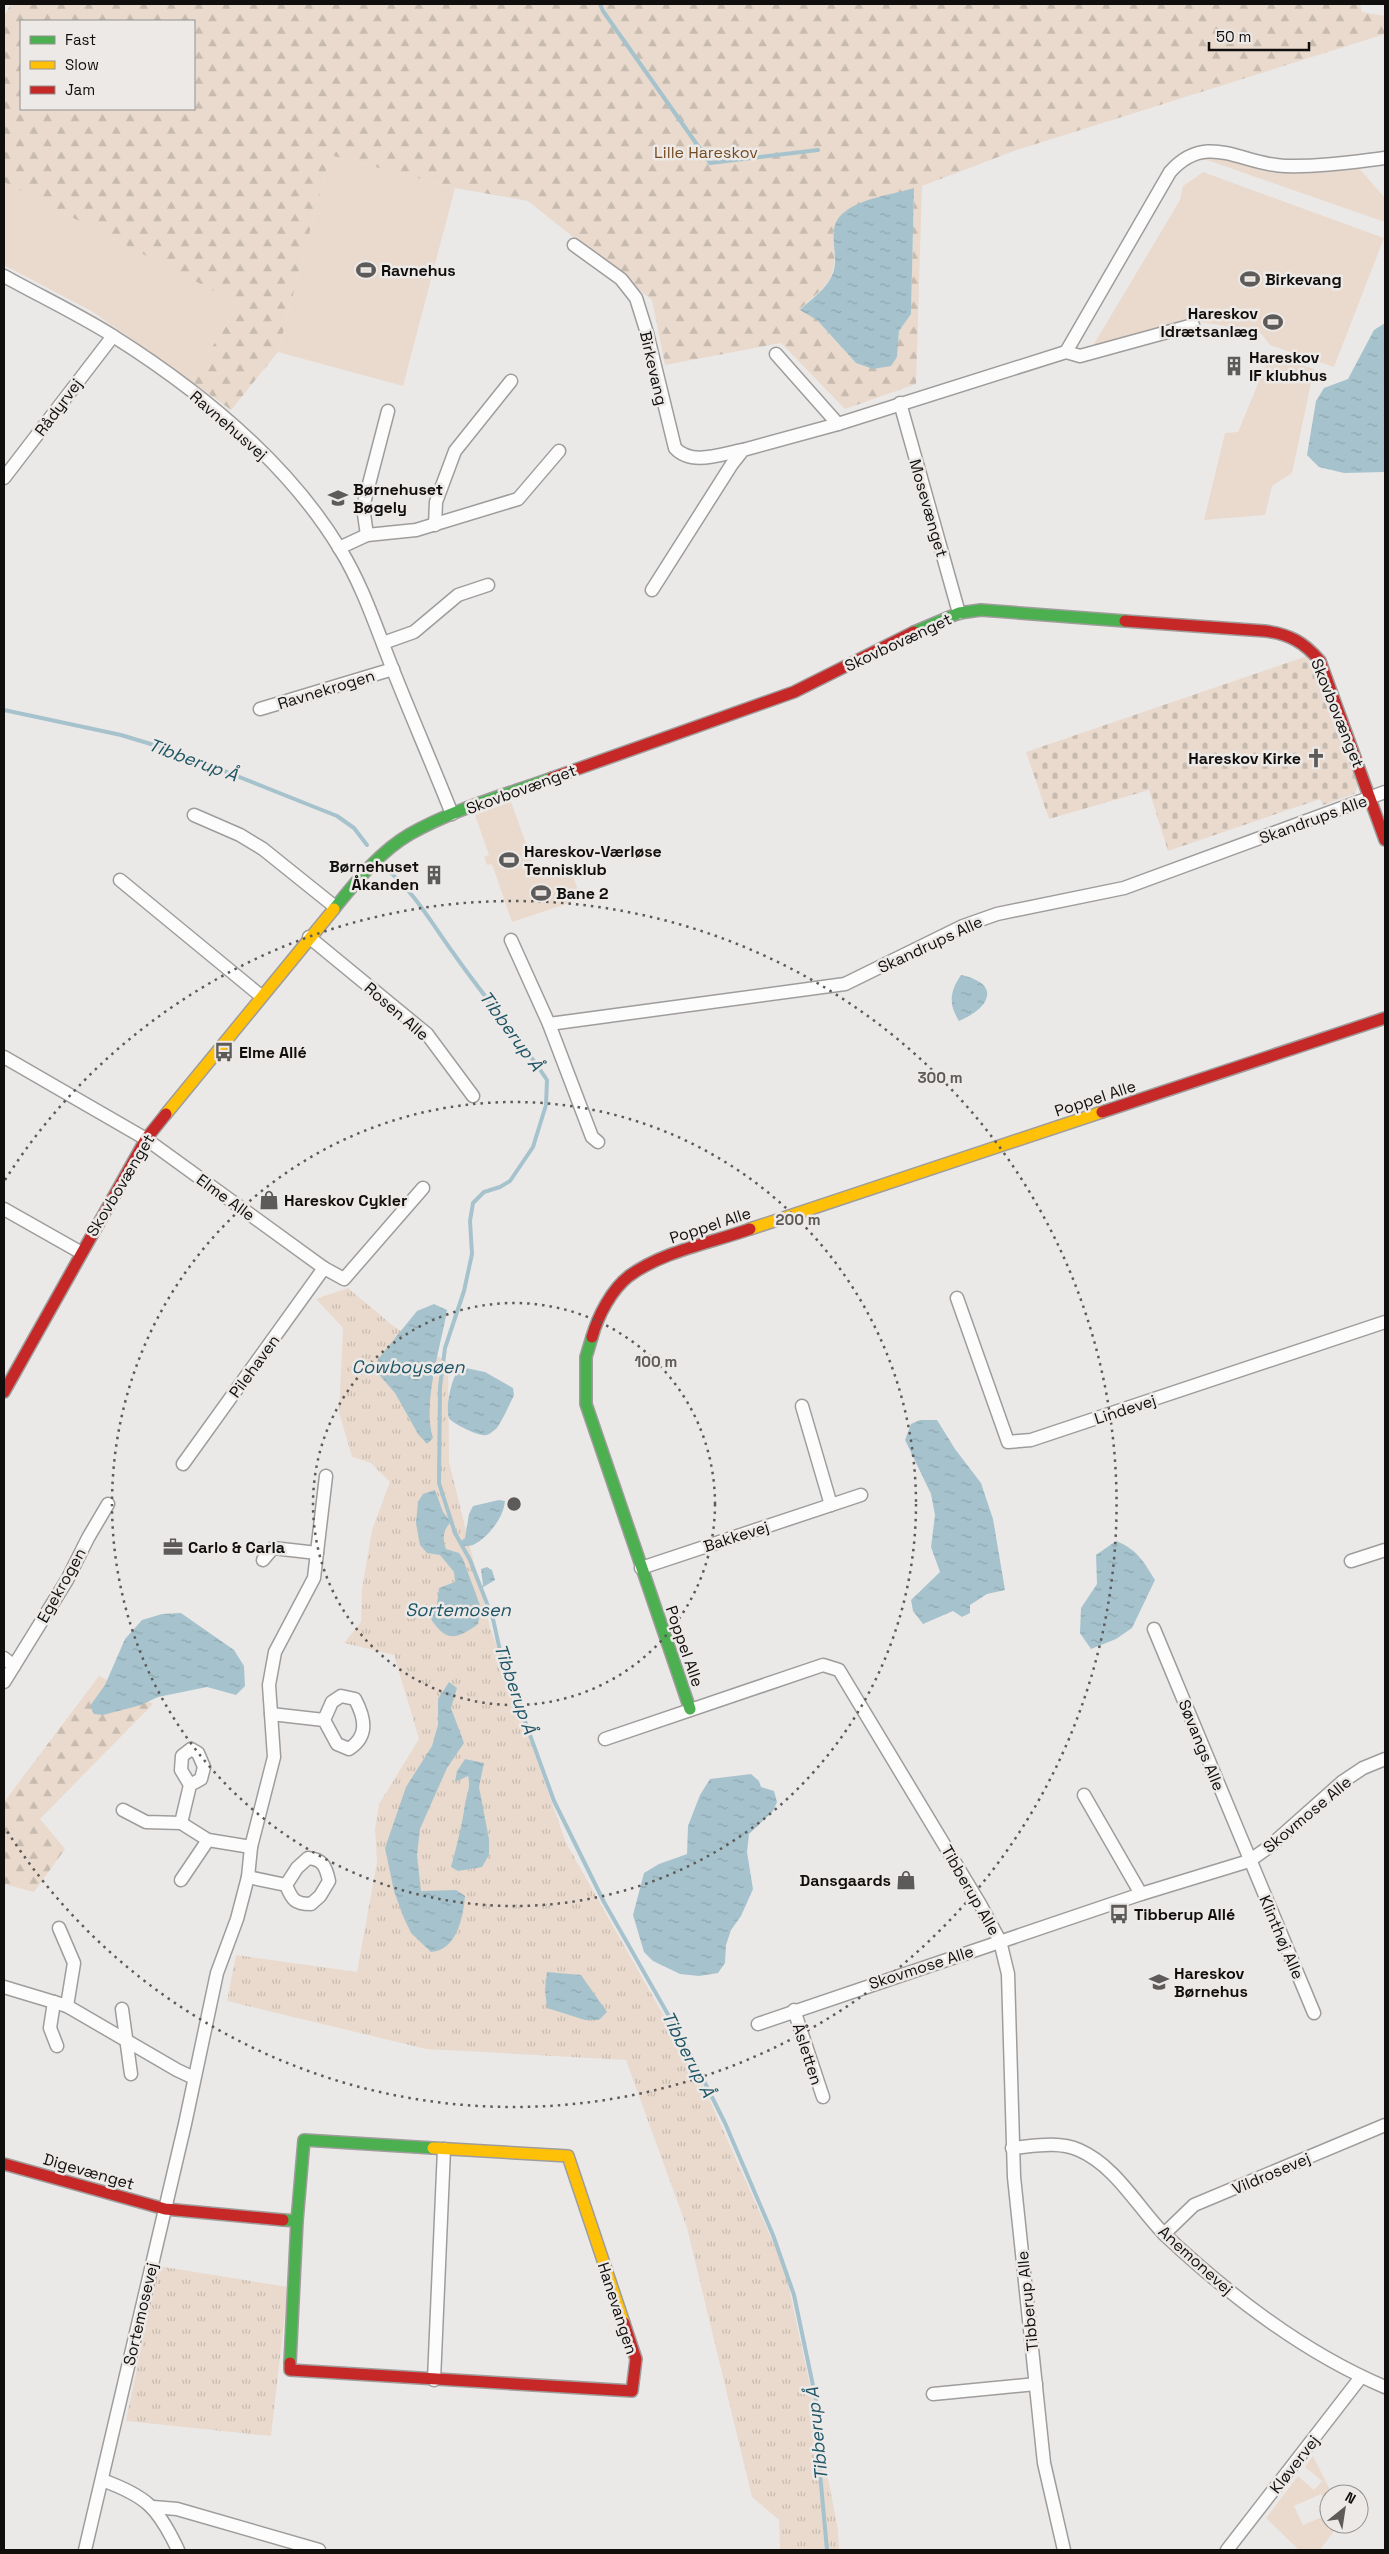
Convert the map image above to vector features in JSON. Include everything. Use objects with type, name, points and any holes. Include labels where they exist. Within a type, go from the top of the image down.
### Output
[{"type":"street","points":[[1066,352],[1170,172],[1179,162],[1192,154],[1216,151],[1282,166],[1313,166],[1385,158]]},
{"type":"street","name":"Birkevang","points":[[574,245],[621,279],[636,298],[647,334],[674,448],[681,455],[690,459],[743,450],[838,424],[1066,352],[1080,356],[1193,325]]},
{"type":"street","name":"Ravnehusvej","points":[[4,276],[113,336],[192,392],[233,425],[276,466],[308,503],[339,548],[384,643],[452,814]]},
{"type":"street","name":"Rådyrvej","points":[[4,478],[113,336]]},
{"type":"street","points":[[776,354],[838,424]]},
{"type":"street","points":[[435,525],[436,502],[455,451],[510,381]]},
{"type":"street","name":"Mosevænget","points":[[900,403],[959,613]]},
{"type":"street","points":[[366,535],[364,507],[388,411]]},
{"type":"street","points":[[652,590],[732,464],[743,450]]},
{"type":"street","points":[[339,548],[366,535],[416,530],[518,499],[559,451]]},
{"type":"street","points":[[384,643],[414,632],[458,595],[488,585]]},
{"type":"street","name":"Skovbovænget","points":[[4,1392],[80,1252],[146,1139],[334,906],[367,869],[409,835],[452,814],[794,692],[937,621],[959,613],[990,611],[1280,632],[1303,642],[1320,661],[1371,797],[1385,840]]},
{"type":"street","name":"Ravnekrogen","points":[[260,709],[393,669]]},
{"type":"street","name":"Skandrups Alle","points":[[549,1024],[845,984],[963,926],[997,914],[1124,888],[1385,792]]},
{"type":"street","points":[[194,815],[240,835],[263,849],[334,906]]},
{"type":"street","points":[[120,880],[261,996]]},
{"type":"street","name":"Rosen Alle","points":[[309,937],[426,1034],[473,1096]]},
{"type":"street","points":[[511,940],[549,1024],[592,1137],[598,1142]]},
{"type":"street","name":"Poppel Alle","points":[[690,1709],[640,1568],[586,1404],[586,1356],[594,1330],[605,1305],[628,1277],[658,1260],[1385,1018]]},
{"type":"street","name":"Elme Alle","points":[[4,1057],[146,1139],[324,1268],[344,1279],[423,1188]]},
{"type":"street","points":[[4,1209],[80,1252]]},
{"type":"street","name":"Pilehaven","points":[[183,1464],[324,1268]]},
{"type":"street","name":"Lindevej","points":[[957,1298],[1008,1442],[1031,1440],[1385,1322]]},
{"type":"street","points":[[802,1406],[831,1505]]},
{"type":"street","name":"Sortemosevej","points":[[85,2550],[165,2209],[217,1973],[237,1919],[248,1877],[251,1847],[274,1757],[269,1685],[275,1652],[314,1578],[326,1476]]},
{"type":"street","name":"Bakkevej","points":[[640,1568],[861,1495]]},
{"type":"street","name":"Egekrogen","points":[[4,1682],[9,1662],[67,1580],[108,1504]]},
{"type":"street","points":[[263,1560],[272,1548],[317,1553]]},
{"type":"street","points":[[1351,1561],[1385,1550]]},
{"type":"street","name":"Søvangs Alle","points":[[1154,1629],[1249,1860]]},
{"type":"street","name":"Tibberup Alle","points":[[605,1739],[823,1665],[839,1670],[967,1882],[1000,1941],[1008,1974],[1012,2148],[1044,2462],[1064,2550]]},
{"type":"street","points":[[271,1714],[324,1720]]},
{"type":"street","name":"Skovmose Alle","points":[[758,2024],[794,2010],[1000,1941],[1249,1860],[1269,1847],[1342,1782],[1363,1768],[1385,1759]]},
{"type":"street","points":[[181,1823],[190,1785]]},
{"type":"street","points":[[1084,1795],[1141,1894]]},
{"type":"street","points":[[123,1810],[146,1822],[181,1823],[208,1840],[251,1847]]},
{"type":"street","points":[[181,1880],[208,1840]]},
{"type":"street","name":"Klinthøj Alle","points":[[1249,1860],[1314,2013]]},
{"type":"street","points":[[248,1877],[286,1885]]},
{"type":"street","points":[[59,1928],[74,1963],[68,2006]]},
{"type":"street","points":[[4,1987],[68,2006],[127,2042],[194,2078]]},
{"type":"street","points":[[54,2002],[50,2028],[57,2046]]},
{"type":"street","points":[[122,2009],[131,2074]]},
{"type":"street","name":"Åsletten","points":[[794,2010],[823,2097]]},
{"type":"street","name":"Vildrosevej","points":[[1164,2234],[1194,2205],[1385,2125]]},
{"type":"street","name":"Hanevangen","points":[[304,2140],[568,2156],[636,2359],[632,2391],[290,2370],[297,2221],[304,2140]]},
{"type":"street","name":"Anemonevej","points":[[1012,2148],[1062,2144],[1081,2151],[1104,2167],[1164,2234],[1215,2280],[1307,2345],[1361,2377],[1385,2387]]},
{"type":"street","points":[[434,2380],[444,2149]]},
{"type":"street","name":"Digevænget","points":[[4,2164],[165,2209]]},
{"type":"street","points":[[165,2209],[297,2221]]},
{"type":"street","name":"Kløvervej","points":[[1227,2550],[1361,2377]]},
{"type":"street","points":[[933,2394],[1036,2384]]},
{"type":"street","points":[[102,2480],[130,2490],[152,2507],[178,2550]]},
{"type":"street","points":[[152,2507],[177,2509],[319,2550]]},
{"type":"green space","name":"Lille Hareskov","points":[[11,4],[1360,4],[1362,12],[1385,16],[1385,34],[1014,151],[922,186],[916,384],[845,409],[781,343],[665,365],[652,300],[528,201],[455,188],[330,155],[278,352],[231,410],[191,381],[239,304],[4,182],[4,16]],"holes":[[[914,188],[911,314],[899,331],[897,357],[856,363],[817,320],[800,309],[820,291],[831,276],[834,259],[833,232]]]},
{"type":"green space","name":"Ravnehus","points":[[330,155],[455,188],[403,386],[278,352]]},
{"type":"green space","points":[[1208,155],[1296,173],[1358,167],[1385,198],[1385,222],[1207,160],[1198,160]]},
{"type":"green space","name":"Birkevang","points":[[1203,172],[1384,238],[1334,367],[1270,345],[1259,331],[1187,320],[1097,347],[1094,344],[1180,200],[1183,186]]},
{"type":"green space","points":[[4,182],[239,304],[191,381],[93,312],[4,265]]},
{"type":"green space","points":[[1270,355],[1314,369],[1292,473],[1272,486],[1265,515],[1204,520],[1225,433],[1238,432]]},
{"type":"green space","points":[[1307,656],[1358,786],[1354,794],[1323,805],[1320,799],[1168,851],[1149,790],[1049,819],[1026,752]]},
{"type":"green space","name":"Hareskov-Værløse Tennisklub","points":[[511,802],[537,874],[569,864],[581,899],[512,922],[492,864],[487,865],[484,857],[489,855],[475,815]]},
{"type":"green space","points":[[348,1288],[392,1325],[448,1363],[449,1462],[490,1627],[566,1843],[703,2085],[785,2269],[838,2530],[839,2550],[780,2550],[779,2520],[752,2497],[687,2228],[626,2060],[426,2049],[227,2001],[236,1955],[357,1972],[377,1862],[375,1829],[379,1804],[419,1739],[394,1655],[344,1643],[361,1622],[362,1589],[372,1530],[390,1482],[371,1463],[352,1457],[339,1412],[343,1328],[316,1299]]},
{"type":"green space","points":[[99,1676],[153,1704],[40,1819],[65,1849],[34,1892],[4,1884],[4,1802]]},
{"type":"green space","points":[[158,2266],[288,2287],[271,2436],[126,2421]]},
{"type":"green space","points":[[1313,2456],[1327,2484],[1319,2484],[1322,2481],[1305,2467]]},
{"type":"green space","points":[[1298,2476],[1314,2490],[1319,2484],[1319,2495],[1294,2506],[1303,2525],[1319,2518],[1319,2534],[1332,2534],[1320,2550],[1299,2550],[1266,2518]]},
{"type":"water","points":[[914,188],[911,314],[899,331],[897,357],[891,366],[873,369],[856,363],[817,320],[800,310],[831,278],[835,266],[834,227],[842,214],[858,204]]},
{"type":"water","points":[[1385,323],[1385,472],[1344,473],[1319,467],[1307,455],[1316,401],[1324,388],[1348,379],[1374,330]]},
{"type":"water","points":[[961,975],[982,984],[987,990],[987,996],[978,1010],[959,1021],[953,1009],[952,998],[954,987]]},
{"type":"water","name":"Cowboysøen","points":[[434,1304],[447,1310],[431,1391],[430,1424],[433,1438],[427,1444],[418,1434],[395,1393],[375,1370],[378,1359],[417,1311]]},
{"type":"water","points":[[461,1367],[485,1372],[513,1388],[514,1395],[503,1418],[496,1429],[488,1434],[483,1435],[472,1432],[449,1418],[450,1391],[455,1376]]},
{"type":"water","points":[[920,1420],[937,1420],[955,1449],[981,1483],[993,1519],[1005,1590],[987,1594],[970,1605],[970,1613],[962,1617],[953,1611],[923,1624],[913,1611],[911,1600],[940,1572],[931,1547],[935,1515],[931,1494],[905,1440],[911,1424]]},
{"type":"water","name":"Sortemosen","points":[[435,1490],[443,1512],[451,1522],[444,1534],[446,1549],[459,1553],[463,1559],[481,1608],[478,1624],[464,1633],[453,1636],[442,1632],[431,1619],[437,1604],[439,1588],[455,1582],[454,1572],[440,1555],[427,1553],[420,1545],[416,1523],[418,1502],[423,1494]]},
{"type":"water","points":[[499,1500],[505,1501],[504,1507],[494,1526],[479,1542],[462,1547],[460,1542],[465,1538],[469,1514],[473,1506]]},
{"type":"water","points":[[1116,1541],[1135,1552],[1155,1580],[1132,1628],[1116,1639],[1091,1649],[1080,1633],[1081,1608],[1097,1584],[1096,1555]]},
{"type":"water","points":[[487,1567],[492,1570],[495,1580],[480,1589],[483,1585],[481,1569]]},
{"type":"water","points":[[181,1613],[234,1650],[244,1666],[245,1686],[236,1695],[207,1687],[158,1697],[141,1705],[103,1715],[94,1714],[90,1706],[105,1685],[125,1639],[142,1620],[162,1614]]},
{"type":"water","points":[[449,1682],[457,1688],[451,1708],[464,1743],[447,1768],[420,1829],[417,1855],[421,1891],[456,1890],[465,1896],[460,1923],[453,1939],[447,1946],[431,1952],[411,1933],[403,1916],[394,1891],[385,1848],[406,1787],[432,1746],[438,1725],[438,1699]]},
{"type":"water","points":[[465,1759],[484,1763],[479,1787],[489,1839],[489,1855],[482,1867],[458,1871],[451,1867],[468,1790],[468,1776],[455,1782],[457,1771]]},
{"type":"water","points":[[751,1774],[759,1781],[761,1787],[774,1791],[777,1802],[773,1811],[749,1834],[747,1852],[753,1889],[741,1916],[731,1930],[726,1945],[725,1963],[718,1973],[699,1976],[680,1974],[653,1961],[644,1952],[633,1915],[644,1873],[659,1864],[687,1854],[688,1826],[700,1795],[710,1779]]},
{"type":"water","points":[[547,1972],[581,1975],[607,2012],[599,2020],[585,2020],[547,2008],[545,1990]]},
{"type":"waterway","points":[[600,4],[603,11],[710,163],[818,150]]},
{"type":"waterway","name":"Tibberup Å","points":[[4,710],[121,735],[174,751],[337,816],[354,828],[367,845]]},
{"type":"waterway","name":"Tibberup Å","points":[[385,868],[414,897],[465,970],[547,1080],[546,1105],[533,1147],[510,1181],[500,1187],[484,1192],[473,1203],[470,1221],[472,1254],[464,1291],[445,1348],[440,1387],[439,1483],[455,1533],[470,1560],[493,1619],[501,1655],[554,1801],[604,1902],[691,2055],[725,2123],[773,2235],[794,2295],[816,2400],[817,2440],[827,2550]]},
{"type":"traffic: fast","points":[[914,632],[959,613],[981,610],[1125,621]]},
{"type":"traffic: fast","points":[[334,909],[378,859],[410,834],[444,817],[552,778]]},
{"type":"traffic: fast","points":[[592,1337],[586,1357],[586,1404],[690,1709]]},
{"type":"traffic: fast","points":[[283,2220],[297,2221],[304,2140],[433,2148]]},
{"type":"traffic: fast","points":[[290,2363],[297,2221]]},
{"type":"traffic: slow","points":[[166,1114],[334,909]]},
{"type":"traffic: slow","points":[[750,1229],[1102,1112]]},
{"type":"traffic: slow","points":[[433,2148],[568,2156],[624,2323]]},
{"type":"traffic: jam","points":[[1125,621],[1265,631],[1289,637],[1308,649],[1320,661],[1385,840]]},
{"type":"traffic: jam","points":[[552,778],[794,692],[914,632]]},
{"type":"traffic: jam","points":[[1102,1112],[1385,1018]]},
{"type":"traffic: jam","points":[[4,1392],[146,1139],[166,1114]]},
{"type":"traffic: jam","points":[[592,1337],[606,1304],[616,1288],[642,1267],[688,1248],[750,1229]]},
{"type":"traffic: jam","points":[[4,2164],[165,2209],[283,2220]]},
{"type":"traffic: jam","points":[[290,2363],[290,2370],[632,2391],[636,2359],[624,2323]]},
{"type":"place","name":"Ravnehus","points":[[366,270]]},
{"type":"place","name":"Birkevang","points":[[1250,279]]},
{"type":"place","name":"Hareskov Idrætsanlæg","points":[[1273,322]]},
{"type":"place","name":"Hareskov IF klubhus","points":[[1234,366]]},
{"type":"place","name":"Børnehuset Bøgely","points":[[338,498]]},
{"type":"place","name":"Hareskov Kirke","points":[[1316,758]]},
{"type":"place","name":"Hareskov-Værløse Tennisklub","points":[[509,860]]},
{"type":"place","name":"Børnehuset Åkanden","points":[[434,875]]},
{"type":"place","name":"Bane 2","points":[[541,893]]},
{"type":"place","name":"Elme Allé","points":[[224,1052]]},
{"type":"place","name":"Hareskov Cykler","points":[[269,1200]]},
{"type":"place","name":"Carlo & Carla","points":[[173,1547]]},
{"type":"place","name":"Dansgaards","points":[[906,1880]]},
{"type":"place","name":"Tibberup Allé","points":[[1119,1914]]},
{"type":"place","name":"Hareskov Børnehus","points":[[1159,1982]]}]
